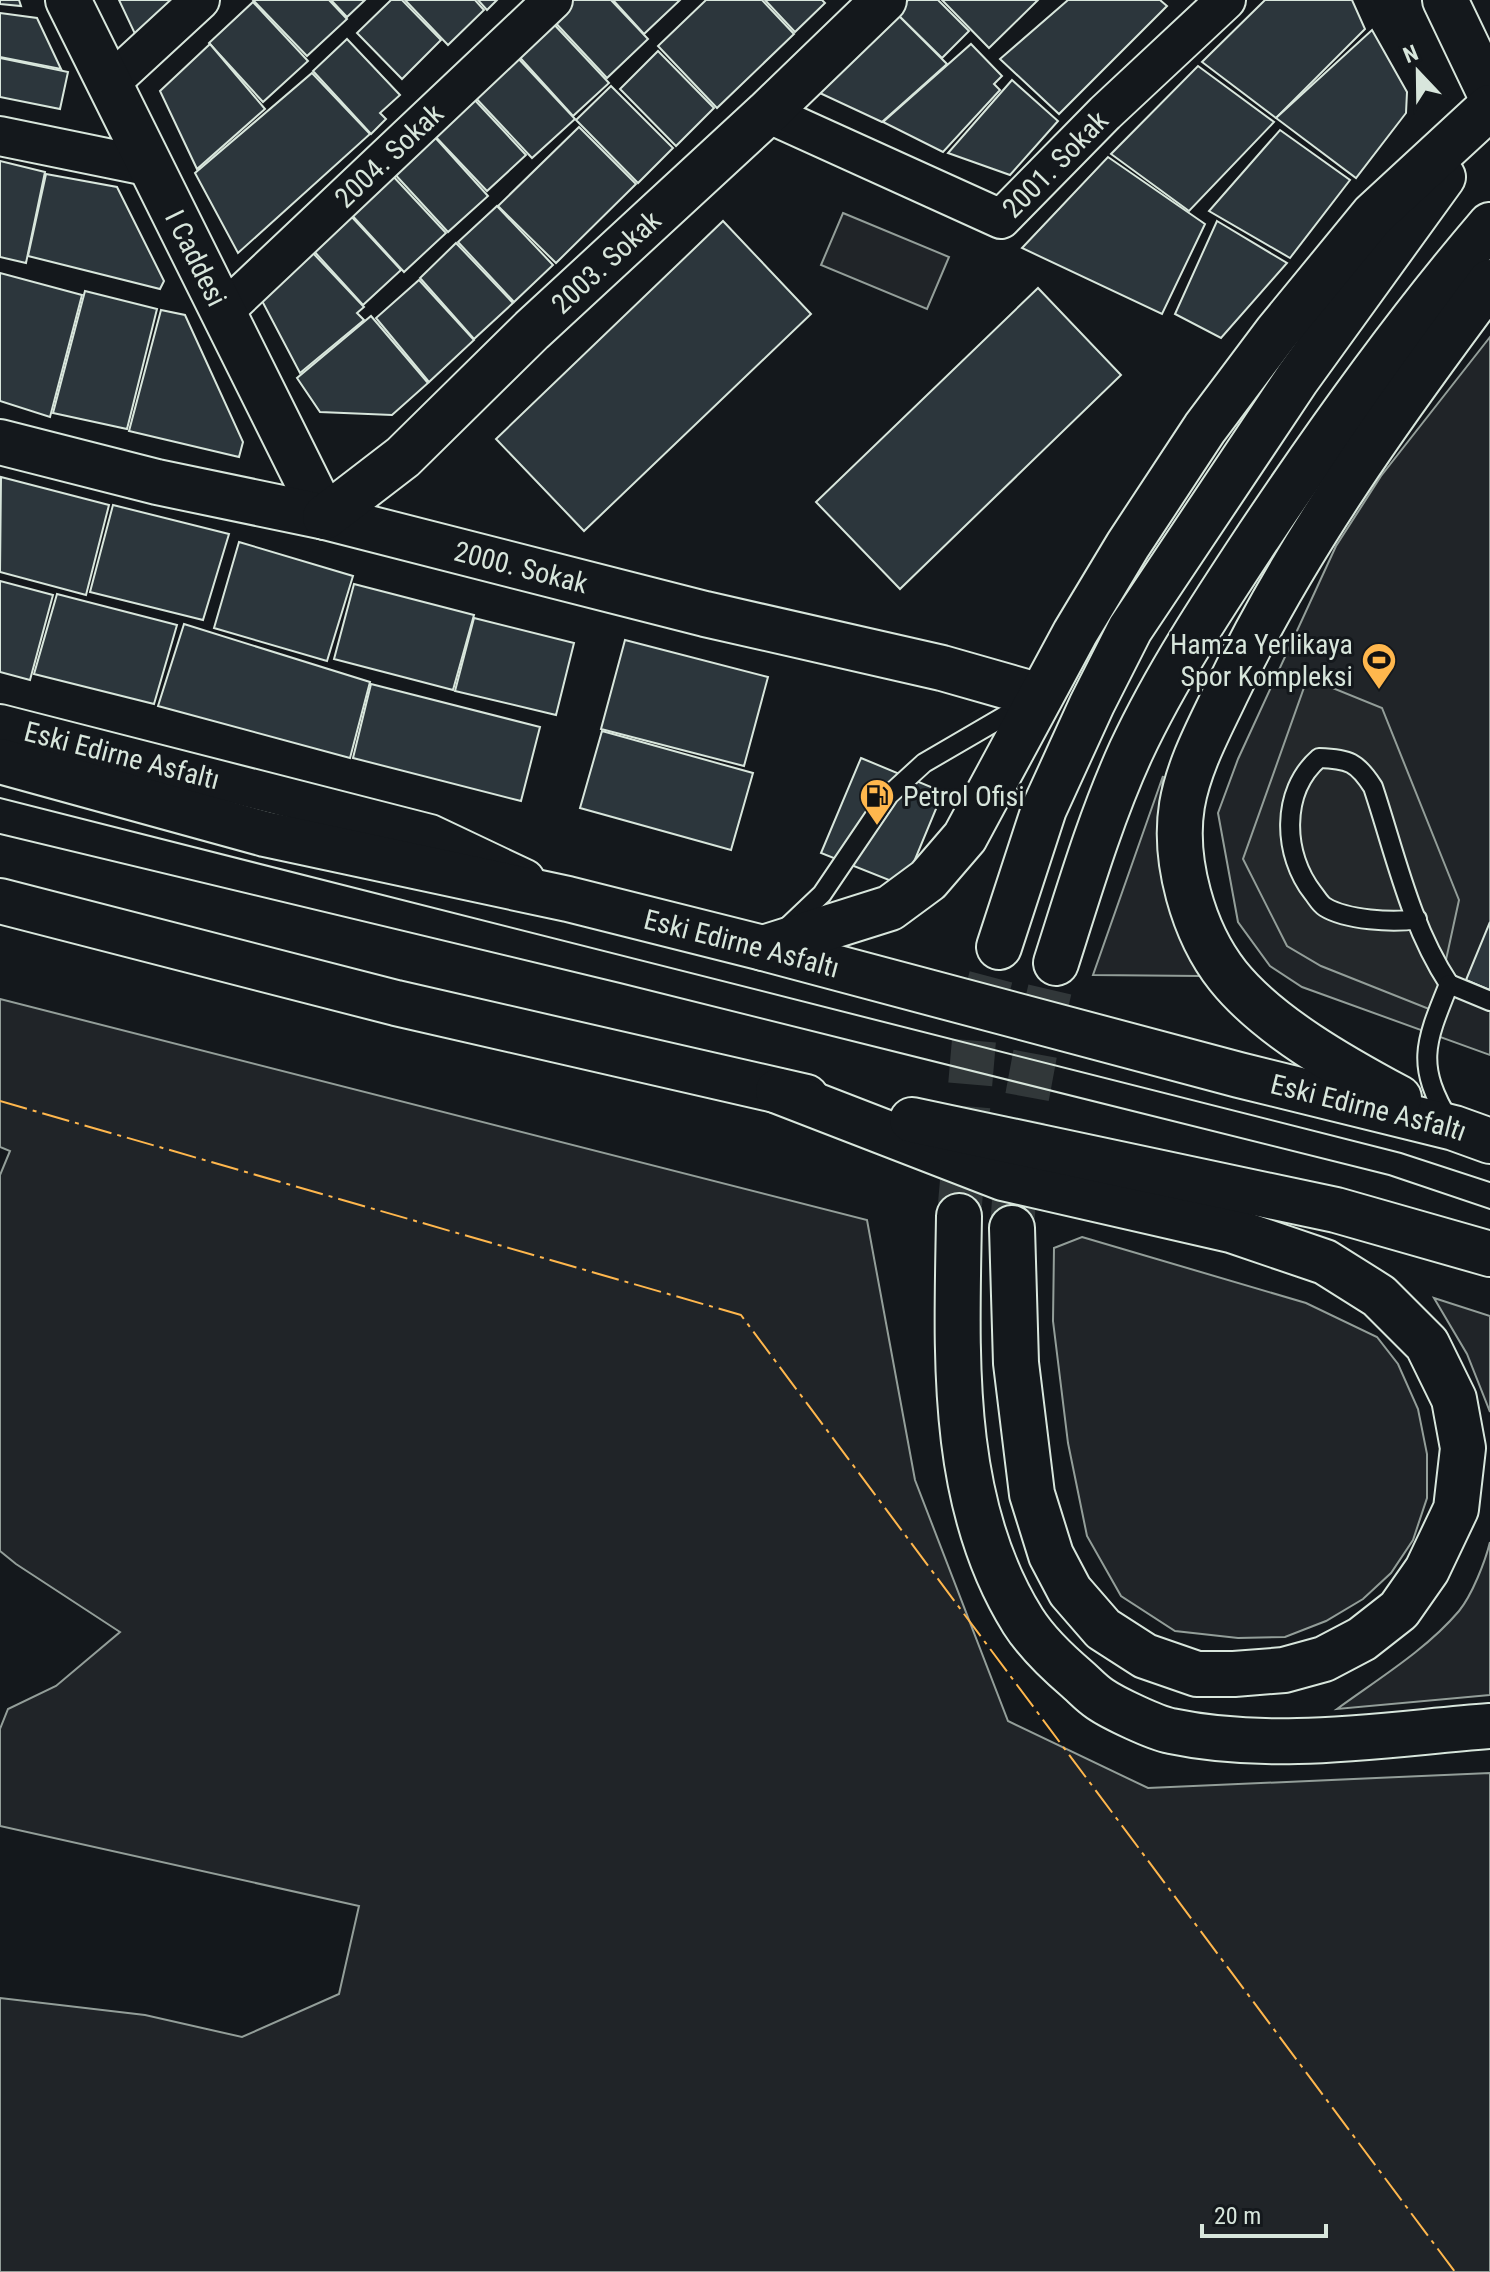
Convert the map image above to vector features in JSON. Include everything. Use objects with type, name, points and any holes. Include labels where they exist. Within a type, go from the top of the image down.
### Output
[{"type":"main road","name":"I Caddesi","points":[[68,0],[325,517]]},
{"type":"main road","name":"2003. Sokak","points":[[325,517],[403,457],[532,330],[767,113],[884,0]]},
{"type":"main road","points":[[1445,0],[1490,94]]},
{"type":"main road","points":[[763,948],[890,908],[928,880],[965,837],[1040,696],[1128,545],[1205,428],[1277,332],[1373,215],[1490,108]]},
{"type":"main road","points":[[999,947],[1044,809],[1130,629],[1288,391],[1490,108]]},
{"type":"main road","points":[[1056,963],[1090,854],[1131,751],[1174,670],[1301,472],[1377,367],[1490,225]]},
{"type":"main road","points":[[1472,1135],[1343,1068],[1262,1010],[1227,975],[1199,926],[1179,847],[1181,808],[1192,766],[1275,599],[1354,472],[1490,282]]},
{"type":"main road","name":"2000. Sokak","points":[[0,442],[157,482],[325,517],[669,606],[942,668],[1040,696]]},
{"type":"main road","points":[[0,761],[265,834],[568,899]]},
{"type":"main road","name":"Eski Edirne Asfaltı","points":[[568,899],[1472,1135]]},
{"type":"main road","points":[[11,907],[396,1003],[778,1091],[1336,1210],[1490,1254]]},
{"type":"main road","points":[[778,1091],[1003,1178],[1231,1230],[1325,1262],[1379,1296],[1427,1344],[1454,1399],[1463,1448],[1456,1509],[1427,1570],[1399,1610],[1362,1639],[1324,1659],[1284,1670],[1234,1674],[1197,1674],[1145,1656],[1103,1629],[1070,1591],[1051,1555],[1032,1494],[1016,1363],[1012,1228]]},
{"type":"main road","points":[[959,1216],[958,1329],[963,1438],[976,1514],[999,1576],[1024,1623],[1053,1658],[1099,1698],[1168,1731],[1257,1740],[1331,1738],[1490,1726]]},
{"type":"street","points":[[110,83],[200,0]]},
{"type":"street","name":"2004. Sokak","points":[[223,312],[553,0]]},
{"type":"street","name":"2001. Sokak","points":[[767,113],[1001,219],[1105,113],[1226,0]]},
{"type":"street","points":[[0,136],[151,167]]},
{"type":"street","name":"Eski Edirne Asfaltı","points":[[0,724],[430,834],[568,899]]},
{"type":"lane","points":[[763,948],[822,894],[889,795],[924,763],[1040,696]]},
{"type":"lane","points":[[1417,919],[1381,920],[1340,914],[1323,906],[1306,884],[1295,863],[1289,831],[1298,787],[1308,768],[1319,758],[1343,759],[1361,769],[1373,787],[1433,960],[1449,984],[1490,1001]]},
{"type":"lane","points":[[1449,984],[1429,1033],[1427,1068],[1435,1098],[1472,1135]]},
{"type":"shaded area","points":[[843,213],[949,257],[927,309],[821,265]]},
{"type":"shaded area","name":"Hamza Yerlikaya Spor Kompleksi","points":[[1490,337],[1490,1055],[1302,987],[1270,966],[1238,922],[1218,813],[1238,759],[1336,546],[1381,476]]},
{"type":"shaded area","points":[[1306,682],[1318,682],[1382,708],[1459,900],[1439,992],[1429,1009],[1321,966],[1287,946],[1243,859]]},
{"type":"shaded area","points":[[1163,776],[1160,815],[1182,934],[1200,976],[1093,975]]},
{"type":"shaded area","points":[[0,999],[867,1220],[915,1480],[1008,1721],[1148,1788],[1490,1773],[1490,2272],[0,2272],[0,1998],[145,2015],[242,2037],[339,1994],[359,1906],[0,1826],[0,1729],[8,1709],[56,1686],[120,1632],[0,1551],[0,1175],[10,1151],[0,1147]]},
{"type":"shaded area","points":[[1082,1237],[1306,1303],[1377,1337],[1398,1364],[1418,1409],[1427,1454],[1427,1498],[1413,1540],[1391,1573],[1363,1599],[1326,1621],[1285,1637],[1238,1638],[1175,1631],[1121,1596],[1087,1536],[1068,1443],[1053,1321],[1054,1248]]},
{"type":"shaded area","points":[[1434,1298],[1490,1316],[1490,1412],[1467,1354]]},
{"type":"shaded area","points":[[1490,1542],[1490,1695],[1337,1709],[1417,1651],[1459,1611],[1478,1578]]},
{"type":"building","points":[[0,0],[19,0],[21,6],[0,4]]},
{"type":"building","points":[[119,0],[182,0],[136,36]]},
{"type":"building","points":[[253,0],[329,0],[347,19],[307,56]]},
{"type":"building","points":[[331,0],[365,0],[347,17]]},
{"type":"building","points":[[391,0],[402,0],[441,40],[402,79],[357,33]]},
{"type":"building","points":[[405,0],[475,0],[484,10],[448,45]]},
{"type":"building","points":[[478,0],[497,0],[487,10]]},
{"type":"building","points":[[570,0],[611,0],[648,39],[607,78],[551,18]]},
{"type":"building","points":[[613,0],[680,0],[644,34]]},
{"type":"building","points":[[706,0],[762,0],[794,34],[717,108],[658,46]]},
{"type":"building","points":[[765,0],[822,0],[825,3],[795,32]]},
{"type":"building","points":[[908,0],[938,0],[969,31],[942,58],[896,13]]},
{"type":"building","points":[[942,0],[1038,0],[989,48]]},
{"type":"building","points":[[1068,0],[1160,0],[1167,6],[1059,114],[1000,59]]},
{"type":"building","points":[[1265,0],[1352,0],[1365,29],[1276,118],[1202,62]]},
{"type":"building","points":[[253,2],[308,61],[263,102],[209,43]]},
{"type":"building","points":[[0,13],[37,18],[61,69],[0,57]]},
{"type":"building","points":[[896,13],[947,64],[882,122],[809,88]]},
{"type":"building","points":[[549,19],[609,83],[573,116],[514,51]]},
{"type":"building","points":[[1372,30],[1407,92],[1406,113],[1356,178],[1276,118]]},
{"type":"building","points":[[347,39],[400,95],[380,113],[386,119],[371,134],[313,71]]},
{"type":"building","points":[[210,44],[265,109],[197,169],[160,91]]},
{"type":"building","points":[[971,44],[1002,76],[994,84],[1000,90],[943,152],[883,122]]},
{"type":"building","points":[[658,51],[714,108],[676,146],[620,89]]},
{"type":"building","points":[[515,55],[575,119],[532,158],[472,94]]},
{"type":"building","points":[[0,58],[68,72],[60,109],[0,97]]},
{"type":"building","points":[[1198,66],[1274,122],[1189,211],[1111,154]]},
{"type":"building","points":[[312,73],[370,134],[238,253],[195,173]]},
{"type":"building","points":[[1012,80],[1058,121],[1010,175],[948,153]]},
{"type":"building","points":[[611,86],[673,148],[638,183],[576,120]]},
{"type":"building","points":[[471,96],[526,155],[487,191],[432,133]]},
{"type":"building","points":[[579,127],[636,184],[556,263],[498,206]]},
{"type":"building","points":[[1280,130],[1350,180],[1290,258],[1209,211]]},
{"type":"building","points":[[432,134],[488,196],[448,232],[391,170]]},
{"type":"building","points":[[1108,157],[1205,224],[1162,314],[1022,248]]},
{"type":"building","points":[[0,161],[45,172],[26,263],[0,257]]},
{"type":"building","points":[[46,174],[117,187],[164,281],[160,289],[28,256]]},
{"type":"building","points":[[391,174],[446,233],[404,272],[349,212]]},
{"type":"building","points":[[497,206],[553,265],[514,302],[458,242]]},
{"type":"building","points":[[350,215],[401,270],[363,305],[312,249]]},
{"type":"building","points":[[723,221],[811,314],[584,531],[496,439]]},
{"type":"building","points":[[1217,221],[1287,263],[1221,338],[1175,314]]},
{"type":"building","points":[[456,243],[513,303],[474,339],[420,278]]},
{"type":"building","points":[[312,252],[364,307],[357,313],[364,320],[300,373],[260,297]]},
{"type":"building","points":[[0,273],[82,295],[50,417],[0,401]]},
{"type":"building","points":[[419,280],[474,340],[429,382],[376,318]]},
{"type":"building","points":[[1038,288],[1121,375],[900,589],[816,502]]},
{"type":"building","points":[[85,291],[157,309],[127,429],[53,413]]},
{"type":"building","points":[[161,310],[185,315],[243,442],[239,457],[129,431]]},
{"type":"building","points":[[371,316],[428,383],[392,415],[320,412],[297,378]]},
{"type":"building","points":[[1,477],[109,505],[86,595],[0,572]]},
{"type":"building","points":[[113,505],[229,534],[203,620],[90,592]]},
{"type":"building","points":[[239,542],[353,576],[327,661],[214,628]]},
{"type":"building","points":[[0,581],[53,595],[30,680],[0,672]]},
{"type":"building","points":[[354,584],[474,615],[453,690],[334,659]]},
{"type":"building","points":[[57,594],[177,625],[154,704],[34,674]]},
{"type":"building","points":[[474,618],[574,643],[556,715],[455,691]]},
{"type":"building","points":[[184,624],[370,682],[350,758],[158,706]]},
{"type":"building","points":[[625,640],[768,677],[744,766],[601,729]]},
{"type":"building","points":[[371,684],[540,727],[521,801],[353,758]]},
{"type":"building","points":[[602,731],[753,773],[731,850],[580,808]]},
{"type":"building","points":[[861,758],[943,792],[904,886],[821,853]]},
{"type":"building","points":[[1490,922],[1490,990],[1466,980]]},
{"type":"tunnel","points":[[959,1216],[974,1040],[999,947]]},
{"type":"tunnel","points":[[1012,1228],[1018,1146],[1056,963]]},
{"type":"tram line","points":[[0,798],[1401,1153],[1490,1182]]},
{"type":"tram line","points":[[0,834],[620,983],[1389,1175],[1490,1209]]},
{"type":"power","points":[[0,1101],[741,1315],[1455,2272]]},
{"type":"place","name":"Hamza Yerlikaya Spor Kompleksi","points":[[1379,691]]},
{"type":"place","name":"Petrol Ofisi","points":[[877,827]]}]
